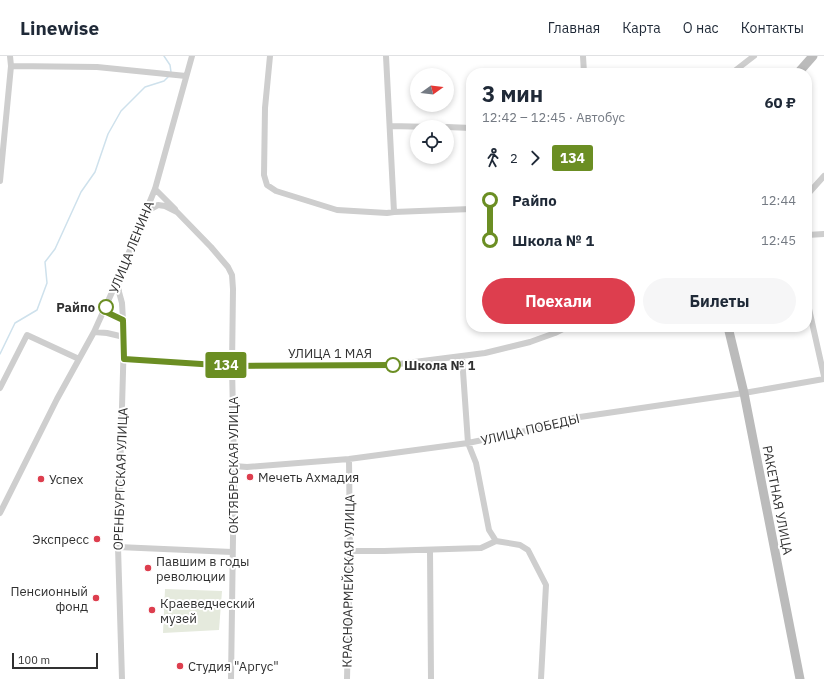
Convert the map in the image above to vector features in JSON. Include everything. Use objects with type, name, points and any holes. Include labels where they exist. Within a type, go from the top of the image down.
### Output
[{"type":"main road","points":[[802,68],[813,56]]},
{"type":"main road","name":"РАКЕТНАЯ УЛИЦА","points":[[729,332],[744,392],[800,679]]},
{"type":"street","points":[[0,181],[11,66],[10,56]]},
{"type":"street","name":"УЛИЦА ЛЕНИНА","points":[[0,513],[57,399],[94,332],[118,279],[154,189],[192,56]]},
{"type":"street","points":[[270,56],[265,108],[264,175],[267,185],[276,191],[338,210],[387,213],[466,209]]},
{"type":"street","points":[[386,56],[394,212]]},
{"type":"street","points":[[584,56],[584,68]]},
{"type":"street","points":[[738,68],[754,56]]},
{"type":"street","points":[[11,66],[97,67],[186,76]]},
{"type":"street","points":[[390,126],[410,126]]},
{"type":"street","points":[[454,128],[466,128]]},
{"type":"street","points":[[812,189],[824,176]]},
{"type":"street","points":[[154,189],[178,212]]},
{"type":"street","name":"ОКТЯБРЬСКАЯ УЛИЦА","points":[[146,212],[158,205],[165,206],[178,212],[211,246],[228,267],[232,275],[234,466],[232,679]]},
{"type":"street","points":[[812,235],[824,234]]},
{"type":"street","name":"ОРЕНБУРГСКАЯ УЛИЦА","points":[[118,279],[122,303],[124,337],[118,547],[122,679]]},
{"type":"street","points":[[104,311],[123,320]]},
{"type":"street","points":[[812,322],[824,376]]},
{"type":"street","points":[[94,332],[124,337]]},
{"type":"street","name":"УЛИЦА 1 МАЯ","points":[[124,359],[232,366],[391,365],[485,353],[524,344],[557,332]]},
{"type":"street","points":[[0,388],[27,335],[79,359]]},
{"type":"street","points":[[462,357],[468,443],[476,463],[489,530],[496,541]]},
{"type":"street","name":"УЛИЦА ПОБЕДЫ","points":[[234,466],[247,467],[349,459],[468,443],[535,429],[573,418],[824,379]]},
{"type":"street","name":"КРАСНОАРМЕЙСКАЯ УЛИЦА","points":[[347,679],[350,551],[349,459]]},
{"type":"street","points":[[350,551],[481,548],[496,541],[520,545],[528,550],[546,584],[541,679]]},
{"type":"street","points":[[118,547],[232,552]]},
{"type":"street","points":[[430,550],[431,679]]},
{"type":"shaded area","points":[[165,589],[222,591],[219,630],[163,633]]},
{"type":"waterway","points":[[164,56],[170,65],[171,72]]},
{"type":"waterway","points":[[0,354],[15,323],[37,310],[47,283],[45,262],[55,249],[81,192],[95,172],[108,134],[121,111],[145,87],[164,81],[168,77]]},
{"type":"bus line","name":"134","points":[[106,307],[104,311],[123,320],[124,359],[232,366],[393,365]]},
{"type":"place","name":"Райпо","points":[[106,307]]},
{"type":"place","name":"Школа № 1","points":[[393,365]]},
{"type":"place","name":"Мечеть Ахмадия","points":[[250,477]]},
{"type":"place","name":"Успех","points":[[41,479]]},
{"type":"place","name":"Экспресс","points":[[97,539]]},
{"type":"place","name":"Павшим в годы революции","points":[[148,568]]},
{"type":"place","name":"Пенсионный фонд","points":[[96,598]]},
{"type":"place","name":"Краеведческий музей","points":[[152,610]]},
{"type":"place","name":"Студия \"Аргус\"","points":[[180,666]]}]
